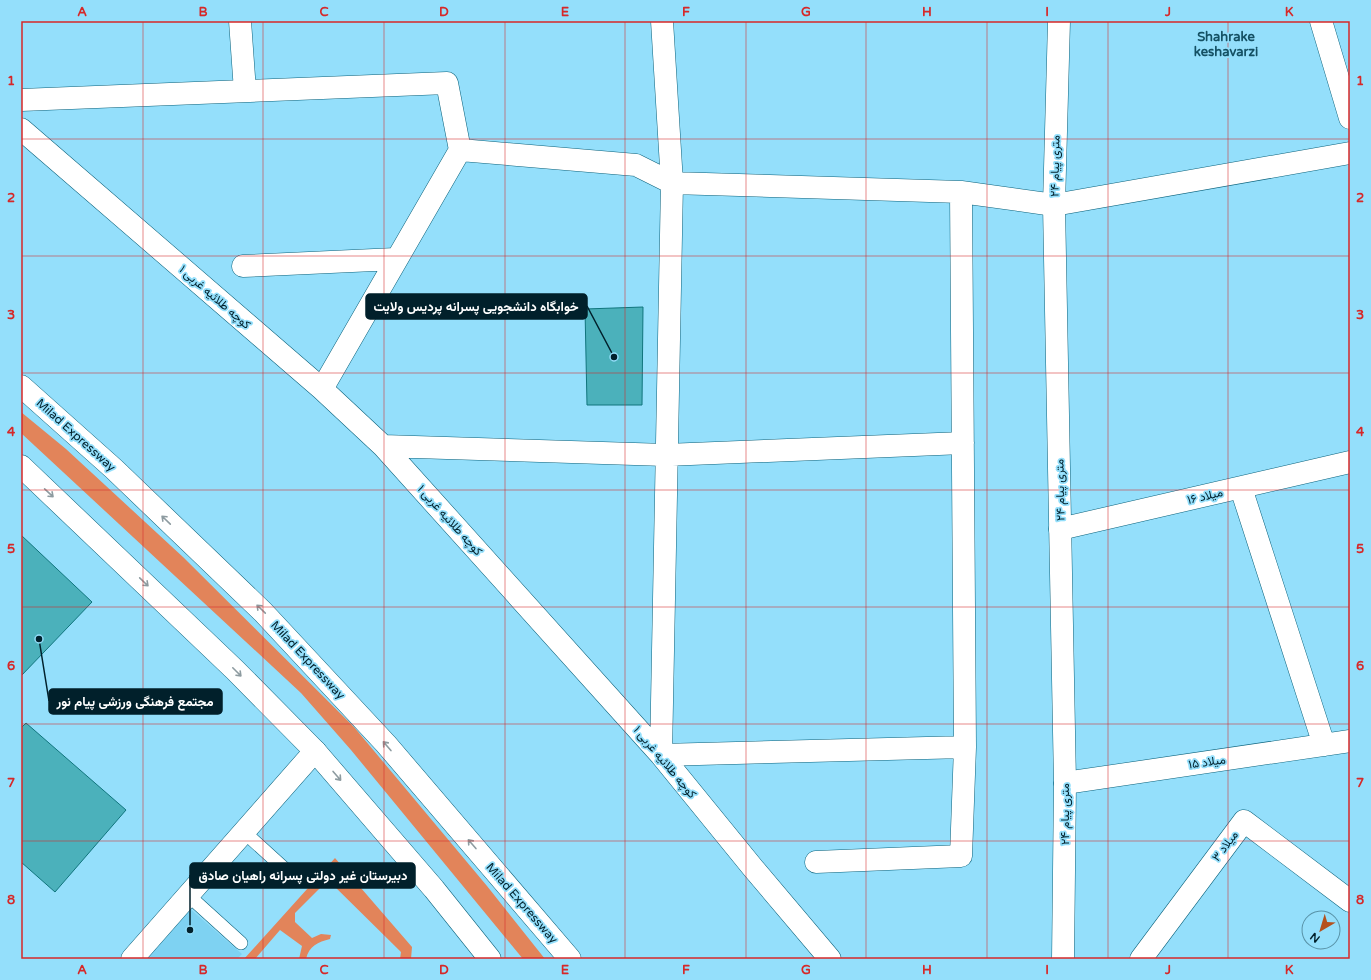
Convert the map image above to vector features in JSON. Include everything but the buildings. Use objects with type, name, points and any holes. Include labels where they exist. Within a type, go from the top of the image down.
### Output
[{"type":"main road","points":[[240,21],[245,91]]},
{"type":"main road","points":[[662,21],[672,183],[660,755],[965,747]]},
{"type":"main road","name":"۲۴ متری پیام","points":[[1059,21],[1054,205],[1065,783],[1063,959]]},
{"type":"main road","points":[[1321,21],[1350,118]]},
{"type":"main road","points":[[21,100],[447,83],[460,150],[322,389]]},
{"type":"main road","name":"کوچه طلائیه غربی ۱","points":[[21,129],[322,389],[383,446],[660,755],[830,959]]},
{"type":"main road","points":[[460,150],[636,165],[672,183],[961,192],[1054,205],[1350,153]]},
{"type":"main road","points":[[816,862],[961,856],[965,747],[961,192]]},
{"type":"main road","points":[[243,266],[396,259]]},
{"type":"main road","name":"Milad Expressway","points":[[21,386],[114,469],[263,612],[386,744],[570,959]]},
{"type":"main road","points":[[383,446],[666,455],[963,443]]},
{"type":"main road","name":"میلاد ۱۶","points":[[1060,529],[1350,462]]},
{"type":"main road","points":[[21,466],[235,670],[315,751],[434,890],[490,959]]},
{"type":"main road","points":[[1241,488],[1324,745]]},
{"type":"main road","name":"میلاد ۱۵","points":[[1065,783],[1350,741]]},
{"type":"main road","points":[[132,959],[315,751]]},
{"type":"main road","name":"میلاد ۳","points":[[1141,959],[1244,821],[1350,902]]},
{"type":"lane","points":[[244,832],[298,881]]},
{"type":"lane","points":[[188,895],[240,944]]},
{"type":"shaded area","points":[[21,412],[66,449],[183,557],[354,727],[487,886],[545,959],[523,959],[351,750],[301,693],[21,433]]},
{"type":"shaded area","points":[[335,858],[412,947],[411,959],[400,959],[401,952],[328,880],[295,913],[295,922],[312,938],[321,934],[331,935],[330,939],[315,945],[309,951],[306,959],[299,959],[302,946],[280,930],[255,959],[244,959]]},
{"type":"shaded area","points":[[188,907],[242,954],[237,959],[140,959]]},
{"type":"place","name":"خوابگاه دانشجویی پسرانه پردیس ولایت","points":[[614,357]]},
{"type":"place","name":"مجتمع فرهنگی ورزشی پیام نور","points":[[39,639]]},
{"type":"place","name":"دبیرستان غیر دولتی پسرانه راهیان صادق","points":[[190,930]]},
{"type":"district","name":"Shahrake keshavarzi","points":[[1226,44]]}]
